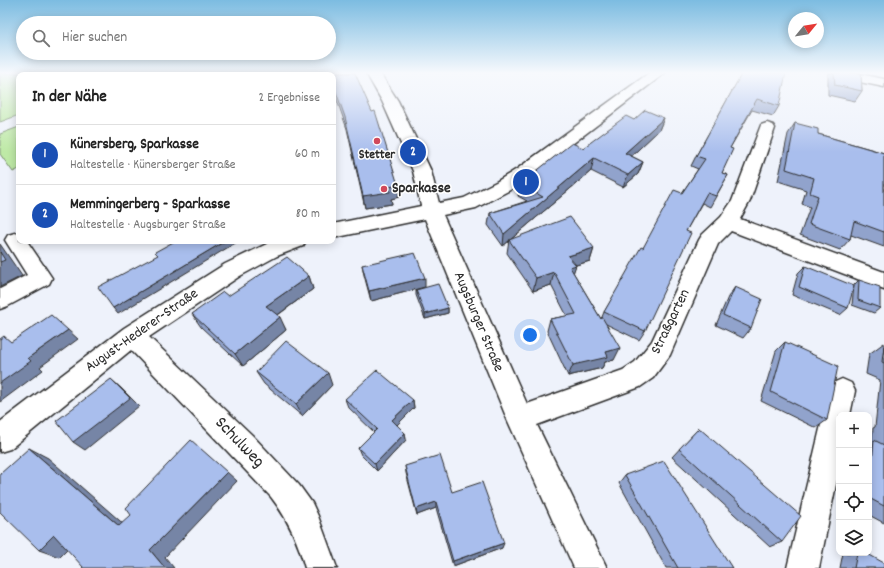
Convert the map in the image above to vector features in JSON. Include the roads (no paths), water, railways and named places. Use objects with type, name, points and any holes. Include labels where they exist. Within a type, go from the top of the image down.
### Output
[{"type":"street","name":"Augsburger Straße","points":[[389,100],[422,171],[432,211],[520,419],[591,568]]},
{"type":"street","points":[[336,230],[468,203],[503,186],[523,173],[622,100]]},
{"type":"street","name":"Straßgarten","points":[[520,419],[631,379],[644,370],[661,348],[709,240],[728,222],[741,201],[767,128]]},
{"type":"street","points":[[728,222],[863,272],[884,282]]},
{"type":"street","points":[[0,300],[41,278],[18,244]]},
{"type":"street","name":"August-Hederer-Straße","points":[[0,439],[132,335],[182,301],[241,266],[271,250],[288,244]]},
{"type":"street","name":"Schulweg","points":[[132,335],[238,441],[281,487],[300,513],[313,540],[321,568]]},
{"type":"street","points":[[804,568],[842,391]]},
{"type":"place","name":"Stetter","points":[[377,141]]},
{"type":"place","name":"Memmingerberg - Sparkasse","points":[[413,152]]},
{"type":"place","name":"Künersberg, Sparkasse","points":[[526,182]]},
{"type":"place","name":"Sparkasse","points":[[384,189]]}]
